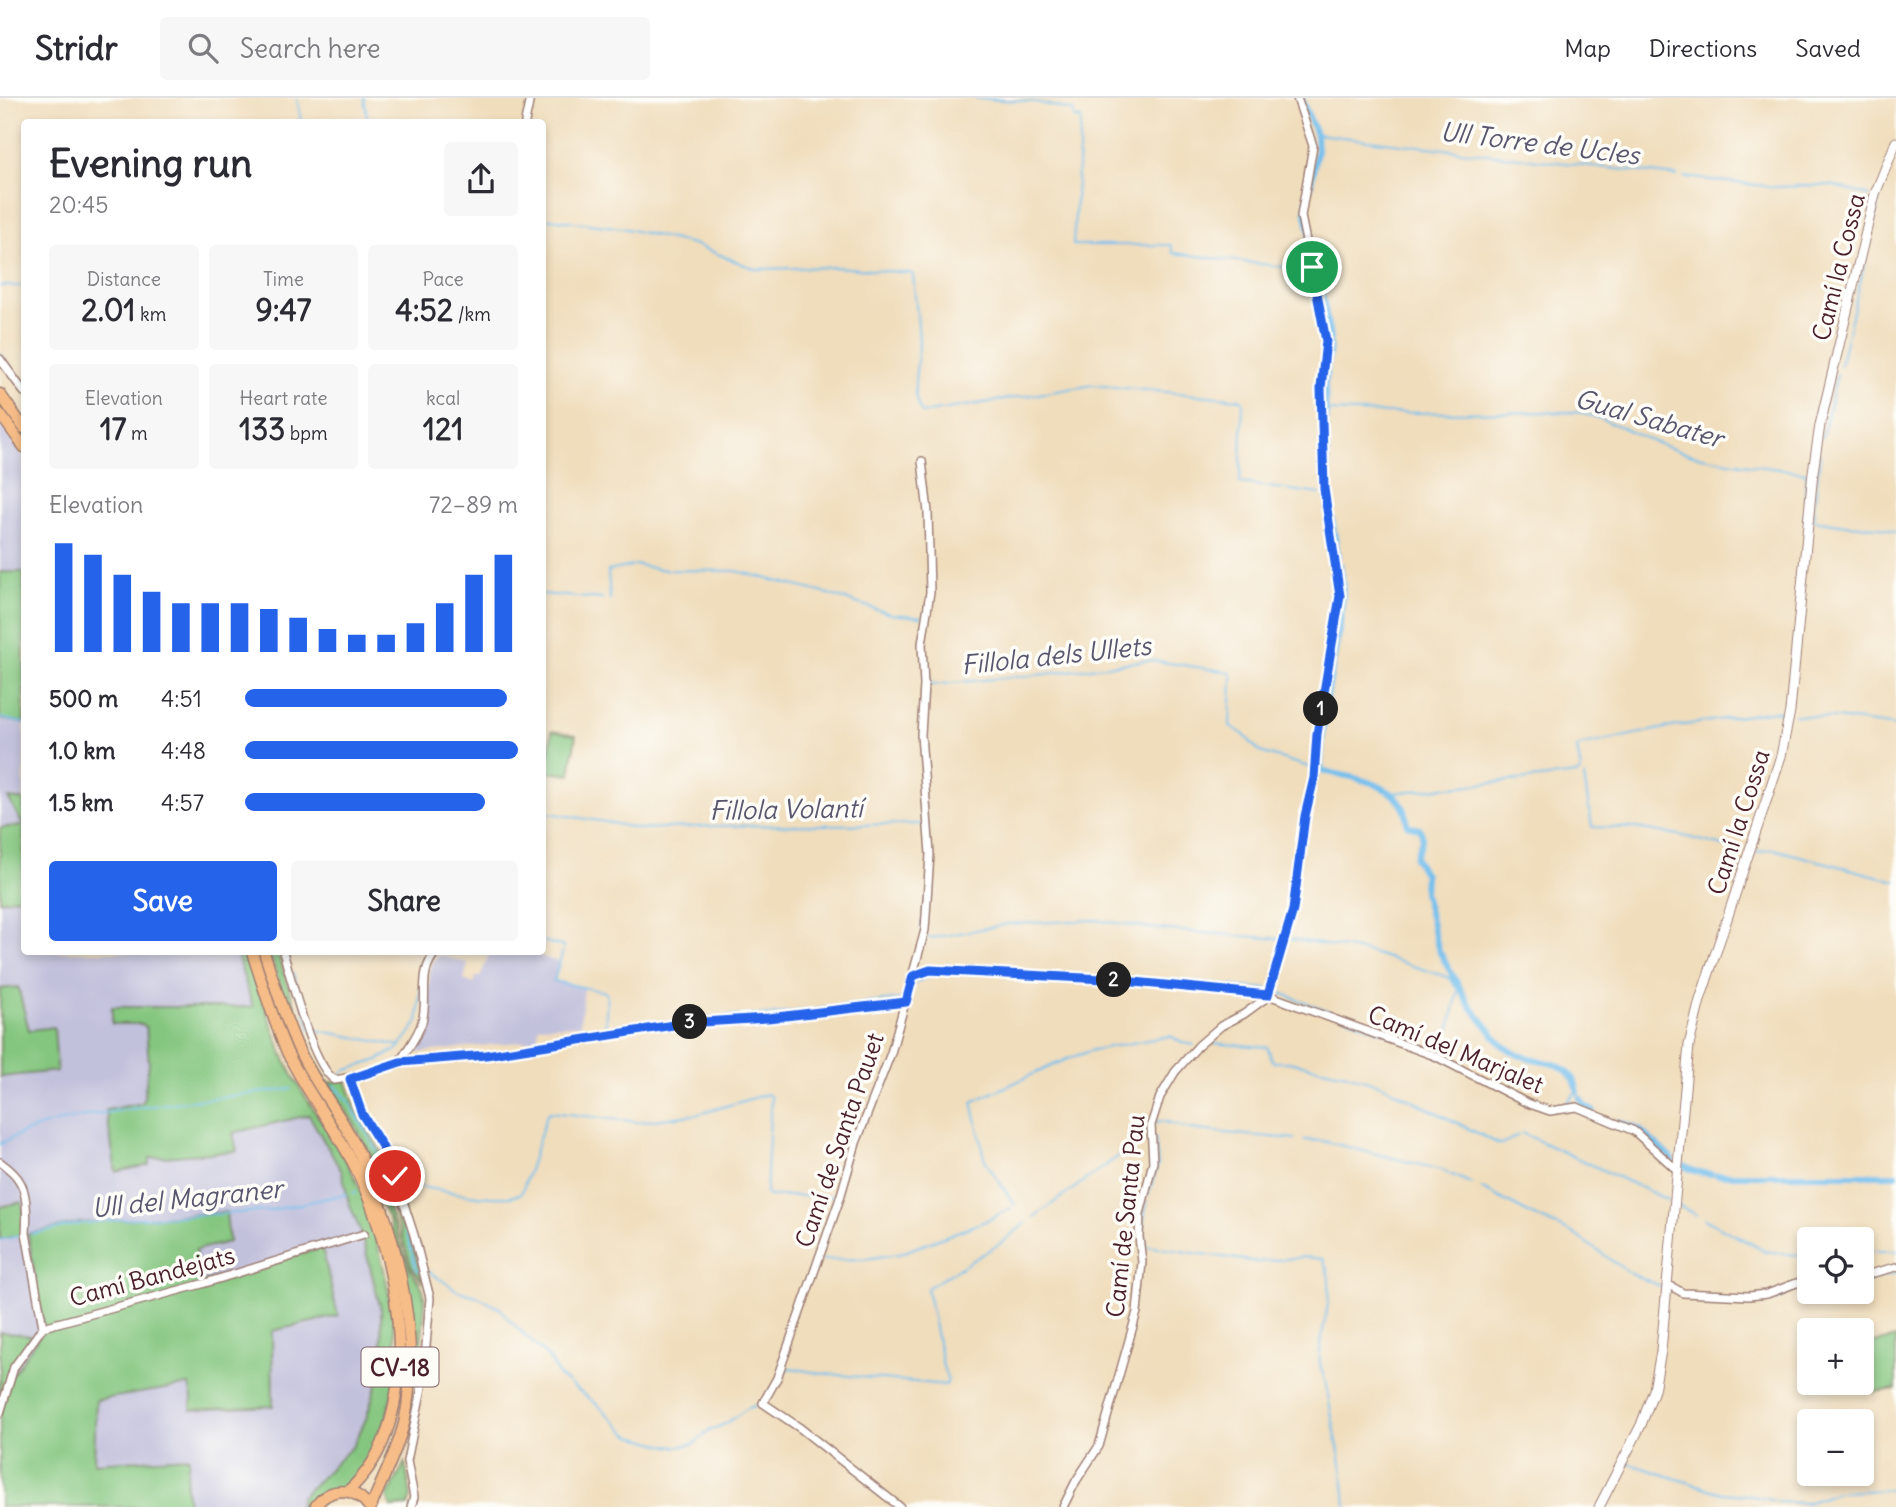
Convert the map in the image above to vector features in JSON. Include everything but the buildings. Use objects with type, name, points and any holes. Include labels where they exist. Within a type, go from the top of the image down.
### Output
[{"type":"main road","points":[[0,394],[21,424]]},
{"type":"main road","points":[[0,414],[21,443]]},
{"type":"main road","name":"CV-18","points":[[253,955],[288,1053],[302,1080],[338,1133],[358,1173],[384,1252],[395,1301],[401,1357],[389,1424],[363,1478],[348,1491]]},
{"type":"main road","name":"CV-18","points":[[265,955],[299,1049],[367,1169],[383,1215],[404,1298],[411,1357],[410,1389],[403,1425],[390,1463],[370,1507],[361,1497],[348,1491],[324,1496],[315,1507]]},
{"type":"street","points":[[526,119],[530,98]]},
{"type":"street","points":[[1268,995],[1293,910],[1305,816],[1314,778],[1317,734],[1340,596],[1324,489],[1321,388],[1326,341],[1301,216],[1313,146],[1297,98]]},
{"type":"street","name":"Camí la Cossa","points":[[1599,1507],[1641,1425],[1654,1390],[1661,1351],[1691,1032],[1779,762],[1790,711],[1820,425],[1875,194],[1896,142]]},
{"type":"street","points":[[0,359],[21,388]]},
{"type":"street","name":"Camí de Santa Pauet","points":[[900,1507],[800,1428],[763,1403],[779,1370],[840,1198],[856,1143],[891,1053],[925,930],[930,853],[921,735],[924,685],[922,644],[930,592],[928,512],[922,461]]},
{"type":"street","points":[[284,955],[315,1052],[329,1076],[335,1080],[350,1079],[400,1062],[486,1055],[686,1023],[768,1018],[906,1002]]},
{"type":"street","points":[[400,1062],[420,1027],[426,965],[434,955]]},
{"type":"street","name":"Camí del Marjalet","points":[[913,976],[930,970],[988,972],[1167,984],[1268,995],[1435,1056],[1527,1103],[1550,1111],[1577,1107],[1634,1131],[1677,1170]]},
{"type":"street","name":"Camí de Santa Pau","points":[[1063,1507],[1099,1446],[1137,1312],[1142,1262],[1140,1214],[1153,1162],[1151,1125],[1160,1097],[1175,1072],[1198,1046],[1221,1026],[1262,1003],[1268,995]]},
{"type":"street","points":[[350,1079],[362,1114],[382,1146],[395,1176],[430,1298],[423,1382],[407,1461],[414,1497],[411,1507]]},
{"type":"street","points":[[0,1162],[18,1178],[22,1186],[26,1233],[43,1327]]},
{"type":"street","name":"Camí Bandejats","points":[[0,1413],[14,1367],[43,1327],[202,1284],[364,1234]]},
{"type":"street","points":[[1874,1273],[1896,1267]]},
{"type":"street","points":[[1667,1284],[1683,1293],[1749,1296],[1767,1294],[1797,1284]]},
{"type":"shaded area","points":[[0,423],[21,453],[21,955],[245,955],[289,1071],[344,1160],[389,1311],[387,1412],[309,1507],[0,1507]]},
{"type":"shaded area","points":[[440,955],[468,963],[464,980],[474,984],[476,977],[480,977],[489,955],[536,955],[559,962],[553,981],[584,988],[580,1025],[539,1026],[537,1040],[415,1053],[414,1049],[424,1032],[428,1013],[430,968],[435,959]]},
{"type":"green space","points":[[0,572],[21,572],[21,722],[0,719]]},
{"type":"green space","points":[[552,731],[576,735],[570,775],[547,772],[546,775],[546,754],[549,754]]},
{"type":"green space","points":[[8,798],[21,800],[21,821]]},
{"type":"green space","points":[[21,825],[21,897],[0,901],[0,828]]},
{"type":"green space","points":[[237,955],[248,955],[291,1072],[354,1176],[377,1241],[393,1318],[395,1374],[387,1416],[376,1444],[363,1466],[343,1487],[326,1499],[299,1507],[302,1496],[353,1446],[366,1419],[378,1380],[382,1355],[381,1310],[342,1172],[309,1115],[233,1133],[237,1151],[150,1158],[149,1165],[116,1172],[106,1110],[143,1103],[149,1064],[146,1027],[142,1024],[112,1024],[112,1007],[253,1007]]},
{"type":"green space","points":[[270,955],[278,955],[311,1053],[374,1167],[409,1267],[423,1289],[425,1306],[417,1383],[413,1330],[390,1222],[294,1028]]},
{"type":"green space","points":[[18,987],[29,1030],[54,1027],[57,1071],[0,1077],[0,989]]},
{"type":"green space","points":[[346,1080],[356,1109],[394,1181],[424,1284],[411,1266],[375,1164],[329,1083]]},
{"type":"green space","points":[[22,1202],[25,1224],[23,1235],[0,1239],[0,1207]]},
{"type":"green space","points":[[226,1212],[229,1242],[195,1250],[202,1282],[322,1248],[338,1316],[272,1331],[273,1406],[191,1410],[189,1385],[96,1400],[94,1463],[189,1457],[186,1486],[188,1507],[0,1507],[0,1417],[11,1377],[44,1329],[28,1234],[79,1223]]},
{"type":"green space","points":[[0,1332],[33,1336],[17,1358],[0,1405]]},
{"type":"green space","points":[[1896,1338],[1896,1389],[1874,1392],[1874,1343]]},
{"type":"green space","points":[[405,1462],[411,1496],[408,1506],[391,1507],[387,1497]]},
{"type":"waterway","points":[[297,98],[300,119]]},
{"type":"waterway","points":[[364,98],[368,119]]},
{"type":"waterway","points":[[975,98],[1036,102],[1073,111],[1074,118],[1081,119],[1073,245],[1171,245],[1173,253],[1308,270]]},
{"type":"waterway","points":[[1301,98],[1316,134],[1317,150],[1310,188]]},
{"type":"waterway","name":"Ull Torre de Ucles","points":[[1316,134],[1677,176]]},
{"type":"waterway","name":"Ull Torre de Ucles","points":[[1684,177],[1774,187],[1831,185],[1869,196]]},
{"type":"waterway","points":[[1308,197],[1306,214],[1317,266]]},
{"type":"waterway","name":"Ull Torre de Ucles","points":[[1869,245],[1879,198]]},
{"type":"waterway","points":[[546,218],[622,228],[693,244],[755,269],[835,267],[910,273],[913,275],[919,342],[915,388],[922,413],[1093,385],[1240,399],[1243,401],[1240,483],[1320,494]]},
{"type":"waterway","name":"Ull Torre de Ucles","points":[[1840,366],[1867,253]]},
{"type":"waterway","points":[[1319,272],[1330,339]]},
{"type":"waterway","points":[[0,286],[21,286]]},
{"type":"waterway","points":[[1330,345],[1325,384],[1328,497],[1338,556]]},
{"type":"waterway","points":[[0,353],[21,382]]},
{"type":"waterway","name":"Ull Torre de Ucles","points":[[1822,438],[1837,374]]},
{"type":"waterway","name":"Gual Sabater","points":[[1326,411],[1576,412],[1600,418],[1683,452],[1717,460],[1806,473],[1805,502]]},
{"type":"waterway","name":"Ull Torre de Ucles","points":[[1820,454],[1813,520],[1880,527],[1896,532]]},
{"type":"waterway","name":"Gual Sabater","points":[[1804,511],[1804,516]]},
{"type":"waterway","name":"Fillola dels Ullets","points":[[610,600],[608,571],[637,565],[665,570],[737,571],[828,594],[891,614],[922,617]]},
{"type":"waterway","points":[[1321,766],[1324,717],[1342,604],[1340,565]]},
{"type":"waterway","name":"Fillola dels Ullets","points":[[546,594],[603,599]]},
{"type":"waterway","name":"Fillola dels Ullets","points":[[926,660],[931,685],[1046,674],[1149,660],[1230,672],[1230,726],[1243,734],[1260,752],[1312,768]]},
{"type":"waterway","points":[[1392,793],[1578,774],[1581,770],[1577,749],[1579,746],[1665,728],[1775,711],[1784,714]]},
{"type":"waterway","points":[[1794,715],[1896,726]]},
{"type":"waterway","points":[[0,718],[21,722]]},
{"type":"waterway","points":[[1322,771],[1371,783],[1383,788],[1401,803],[1407,825],[1420,829],[1422,833],[1415,858],[1425,875],[1424,894],[1439,951],[1469,1004],[1502,1045],[1518,1055],[1557,1065],[1567,1071],[1574,1079],[1578,1092]]},
{"type":"waterway","points":[[1584,777],[1592,827],[1635,828],[1679,835],[1744,851]]},
{"type":"waterway","name":"Fillola Volantí","points":[[546,813],[638,829],[924,824]]},
{"type":"waterway","points":[[1754,853],[1773,849],[1896,881]]},
{"type":"waterway","name":"Fillola Volantí","points":[[921,931],[922,920]]},
{"type":"waterway","name":"Fillola Volantí","points":[[927,937],[1009,924],[1096,920],[1157,929],[1280,939]]},
{"type":"waterway","name":"Fillola Volantí","points":[[1290,939],[1369,952],[1450,978],[1458,990],[1444,1056]]},
{"type":"waterway","points":[[546,942],[564,947],[554,981],[605,992],[605,1032],[611,1032]]},
{"type":"waterway","points":[[422,976],[424,961],[429,955]]},
{"type":"waterway","points":[[293,973],[311,1029],[401,1046]]},
{"type":"waterway","points":[[915,983],[933,974]]},
{"type":"waterway","points":[[1167,981],[1267,989]]},
{"type":"waterway","points":[[341,1074],[398,1049],[418,1022],[421,982]]},
{"type":"waterway","points":[[1273,990],[1439,1053],[1460,1065]]},
{"type":"waterway","points":[[743,1016],[902,999]]},
{"type":"waterway","points":[[693,1019],[739,1016]]},
{"type":"waterway","points":[[1015,1205],[986,1162],[972,1102],[1093,1050],[1170,1036],[1194,1045]]},
{"type":"waterway","points":[[1207,1043],[1267,1047],[1273,1062],[1288,1062],[1347,1074],[1384,1086],[1499,1144],[1518,1135]]},
{"type":"waterway","points":[[334,1085],[348,1100],[383,1162],[416,1269],[419,1271]]},
{"type":"waterway","points":[[1499,1085],[1535,1102]]},
{"type":"waterway","points":[[0,1144],[31,1130],[76,1118],[291,1089]]},
{"type":"waterway","points":[[1564,1106],[1577,1091]]},
{"type":"waterway","name":"Ull del Magraner","points":[[402,1184],[484,1197],[514,1196],[522,1192],[547,1114],[550,1112],[639,1122],[699,1114],[767,1094],[771,1097],[766,1194],[837,1196]]},
{"type":"waterway","points":[[1580,1098],[1584,1105],[1593,1110]]},
{"type":"waterway","points":[[1155,1122],[1204,1131],[1295,1139]]},
{"type":"waterway","points":[[1619,1122],[1640,1130],[1673,1160]]},
{"type":"waterway","points":[[1034,1217],[1134,1145],[1146,1132]]},
{"type":"waterway","points":[[1522,1133],[1670,1201]]},
{"type":"waterway","points":[[1148,1196],[1158,1164],[1155,1137]]},
{"type":"waterway","points":[[1304,1140],[1323,1141],[1442,1170],[1472,1184]]},
{"type":"waterway","points":[[1681,1165],[1697,1172],[1711,1174]]},
{"type":"waterway","points":[[1717,1175],[1896,1175]]},
{"type":"waterway","points":[[1481,1188],[1571,1232],[1631,1274],[1663,1287]]},
{"type":"waterway","name":"Ull del Magraner","points":[[31,1234],[79,1224],[126,1219],[268,1211],[346,1194]]},
{"type":"waterway","points":[[1147,1201],[1143,1224],[1146,1246],[1258,1262],[1304,1257],[1323,1259],[1328,1272],[1329,1298],[1320,1364],[1341,1461],[1346,1507]]},
{"type":"waterway","points":[[1679,1206],[1696,1215]]},
{"type":"waterway","points":[[821,1260],[864,1259],[899,1254],[988,1220],[1011,1208]]},
{"type":"waterway","points":[[1704,1219],[1765,1251],[1797,1255]]},
{"type":"waterway","points":[[780,1380],[785,1370],[791,1368],[946,1385],[948,1380],[927,1288],[1001,1243],[1026,1223]]},
{"type":"waterway","name":"Ull del Magraner","points":[[0,1240],[23,1235]]},
{"type":"waterway","points":[[1874,1251],[1896,1251]]},
{"type":"waterway","points":[[428,1271],[458,1291],[477,1296],[501,1309],[549,1358],[559,1376],[598,1405],[629,1435],[675,1447],[694,1444],[709,1431],[748,1408],[758,1405],[762,1407]]},
{"type":"waterway","points":[[1874,1279],[1896,1273]]},
{"type":"waterway","points":[[1684,1297],[1742,1304],[1754,1299],[1778,1300],[1797,1288]]},
{"type":"waterway","points":[[764,1408],[777,1417]]},
{"type":"waterway","points":[[1627,1463],[1722,1493],[1780,1502],[1806,1503],[1838,1492],[1886,1490],[1896,1486]]},
{"type":"waterway","points":[[1605,1507],[1627,1464]]},
{"type":"route","points":[[395,1176],[382,1146],[362,1114],[350,1079],[400,1062],[486,1055],[686,1023],[768,1018],[906,1002],[913,976],[930,970],[1103,979],[1268,995],[1293,910],[1305,816],[1314,778],[1317,734],[1340,596],[1324,489],[1321,388],[1326,341],[1312,267]]}]
